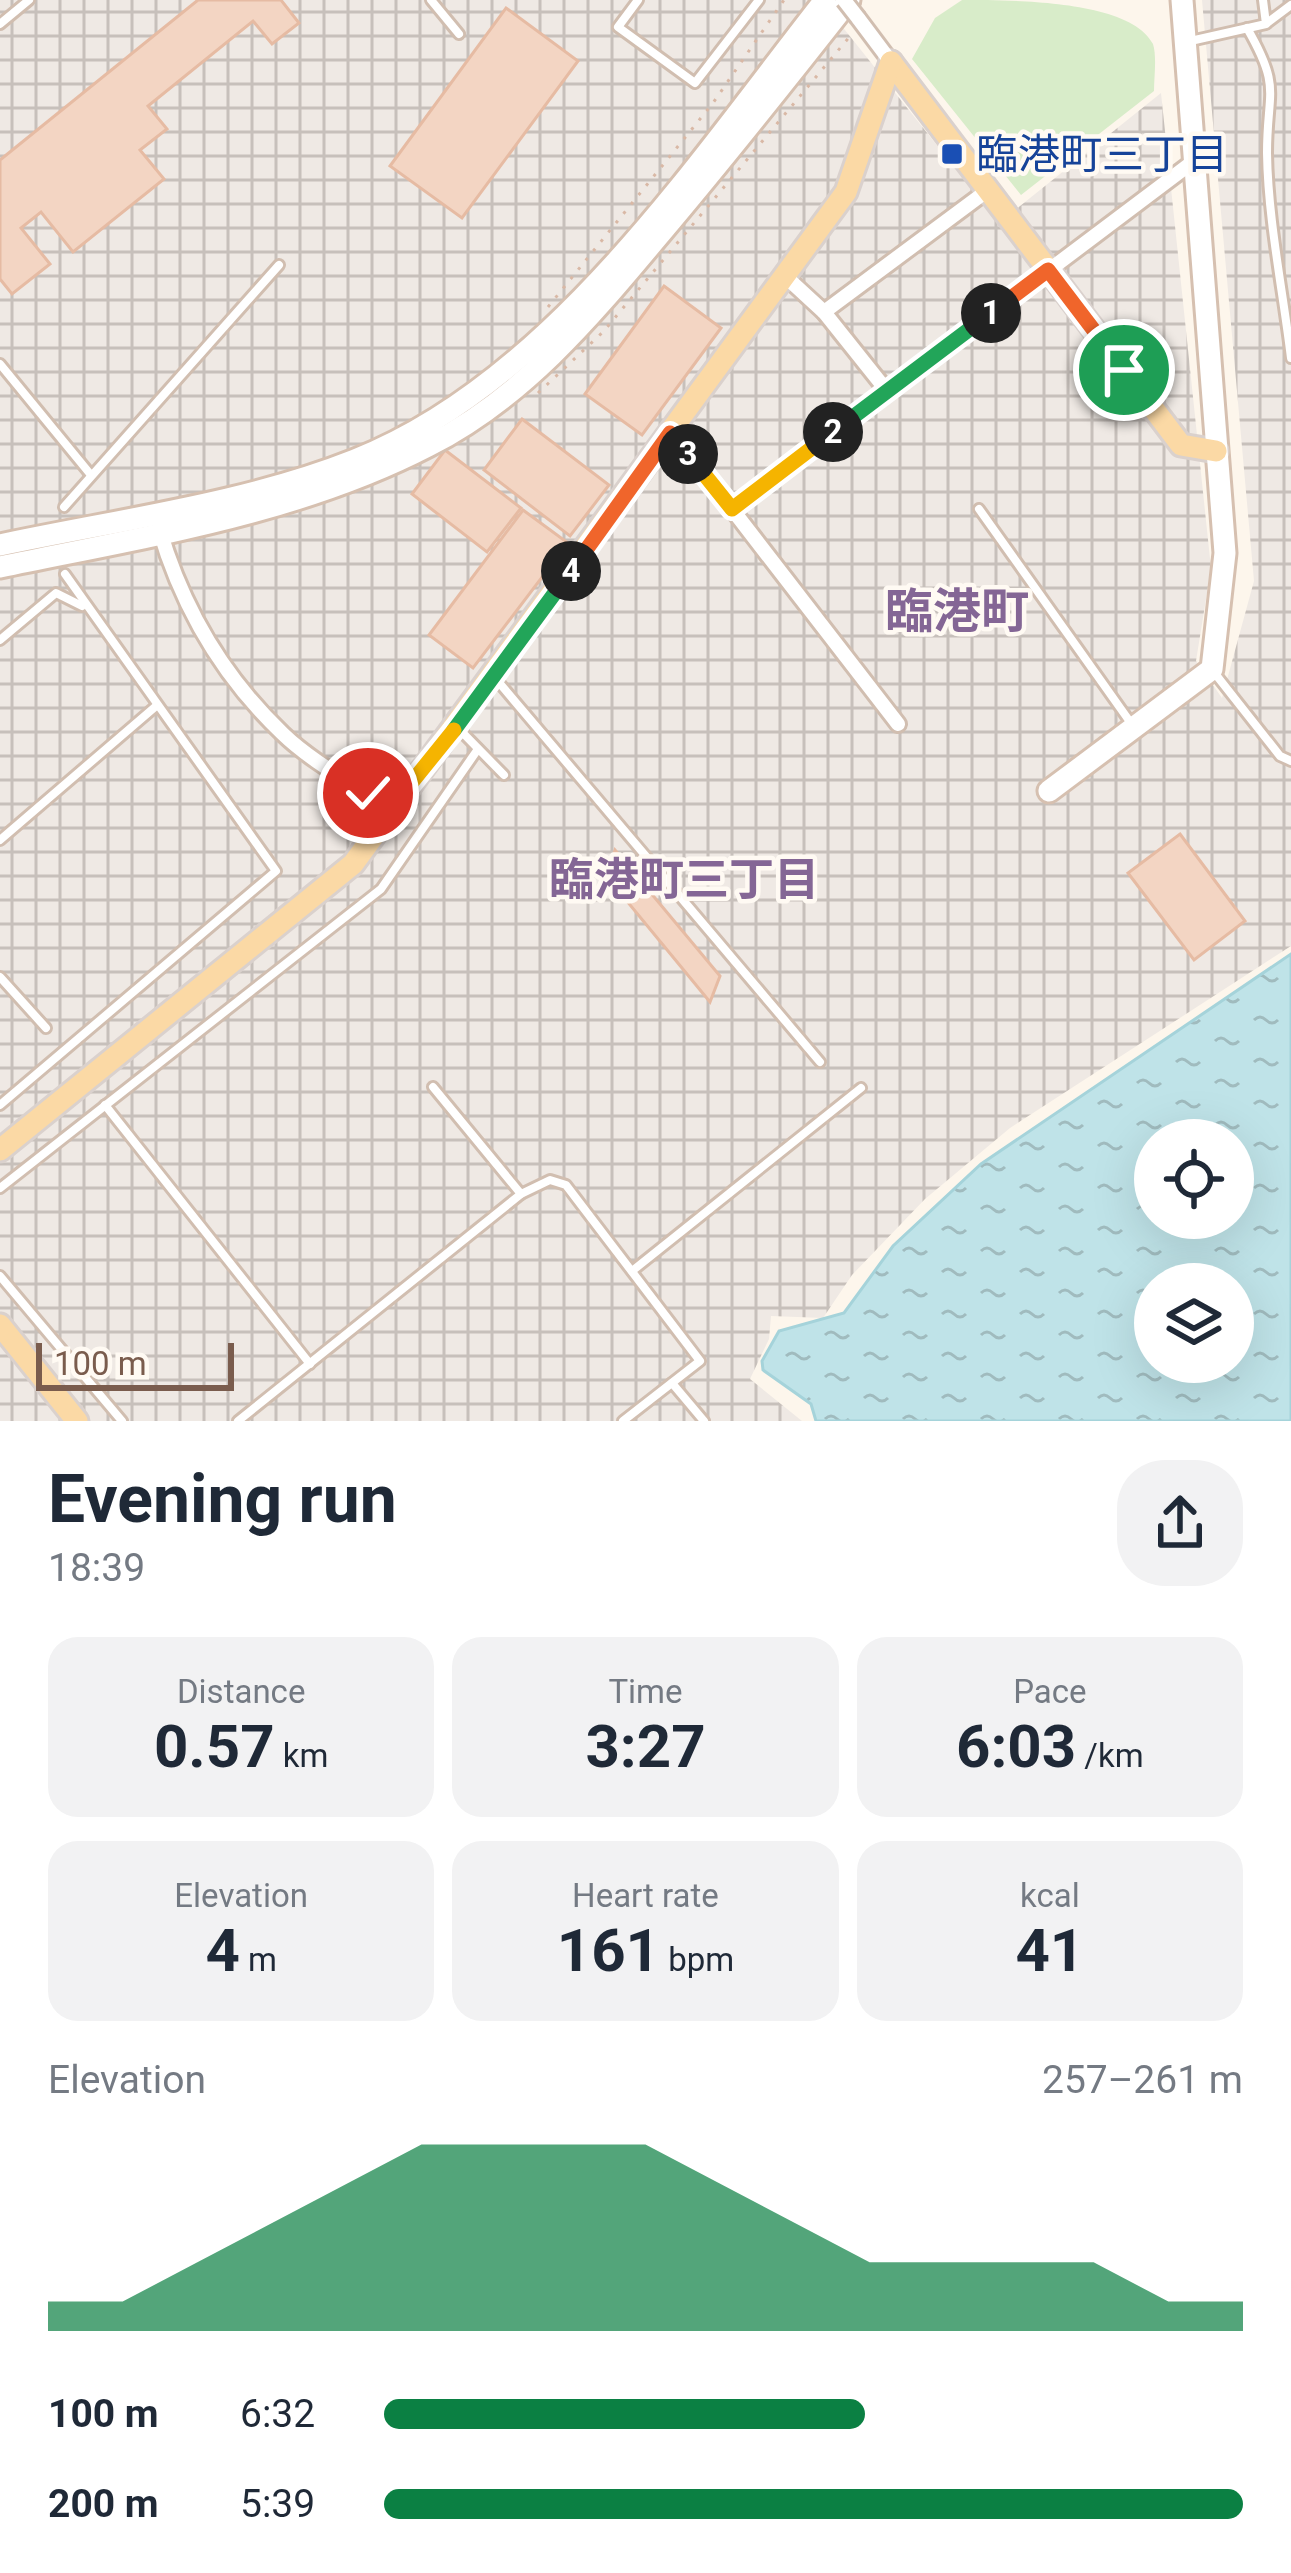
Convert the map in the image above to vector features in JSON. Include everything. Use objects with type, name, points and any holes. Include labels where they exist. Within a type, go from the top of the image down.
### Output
[{"type":"main road","points":[[891,62],[1181,445],[1216,451]]},
{"type":"main road","points":[[0,1150],[353,864],[391,808],[495,677],[846,191],[891,62]]},
{"type":"main road","points":[[0,1325],[77,1421]]},
{"type":"street","points":[[0,567],[353,461],[423,428],[493,383],[557,326],[825,0]]},
{"type":"street","points":[[1049,791],[1212,669],[1225,553],[1181,0]]},
{"type":"street","points":[[0,544],[158,523],[360,478],[431,445],[502,400],[570,341],[850,6],[891,62]]},
{"type":"street","points":[[732,509],[1194,161]]},
{"type":"street","points":[[824,313],[988,190]]},
{"type":"street","points":[[786,277],[824,313],[887,391]]},
{"type":"street","points":[[670,433],[898,724]]},
{"type":"street","points":[[158,523],[191,616],[239,687],[286,737],[391,808]]},
{"type":"lane","points":[[0,24],[29,0]]},
{"type":"lane","points":[[431,0],[459,34]]},
{"type":"lane","points":[[638,0],[618,27],[695,83],[759,0]]},
{"type":"lane","points":[[1263,0],[1266,24]]},
{"type":"lane","points":[[1185,42],[1266,24],[1291,5]]},
{"type":"lane","points":[[1247,28],[1269,67],[1275,98],[1268,152],[1291,358]]},
{"type":"lane","points":[[64,507],[279,265]]},
{"type":"lane","points":[[0,364],[92,476]]},
{"type":"lane","points":[[980,509],[1134,728]]},
{"type":"lane","points":[[0,1105],[276,871],[155,707],[65,574]]},
{"type":"lane","points":[[0,640],[56,593],[84,607]]},
{"type":"lane","points":[[1212,669],[1280,757],[1291,761]]},
{"type":"lane","points":[[495,677],[820,1062]]},
{"type":"lane","points":[[0,840],[155,707]]},
{"type":"lane","points":[[457,728],[504,775]]},
{"type":"lane","points":[[0,1188],[381,889],[478,748]]},
{"type":"lane","points":[[0,977],[46,1028]]},
{"type":"lane","points":[[433,1087],[521,1194]]},
{"type":"lane","points":[[632,1271],[862,1088]]},
{"type":"lane","points":[[105,1105],[310,1364]]},
{"type":"lane","points":[[238,1421],[521,1194],[550,1180],[566,1185],[700,1361],[623,1421]]},
{"type":"lane","points":[[0,1276],[122,1421]]},
{"type":"lane","points":[[672,1383],[704,1421]]},
{"type":"path","points":[[542,313],[713,103],[784,0]]},
{"type":"shaded area","points":[[0,0],[821,0],[999,223],[1161,93],[1211,568],[1196,661],[1222,698],[1254,581],[1202,0],[1291,0],[1291,946],[1010,1128],[925,1199],[852,1275],[823,1318],[771,1316],[769,1339],[750,1379],[802,1421],[0,1421]]},
{"type":"green space","points":[[962,0],[1069,6],[1121,19],[1141,29],[1153,44],[1154,91],[1021,195],[912,59],[935,18]]},
{"type":"water","points":[[1291,954],[1291,1421],[816,1421],[811,1404],[763,1370],[762,1361],[779,1331],[844,1313],[893,1246],[981,1164]]},
{"type":"building","points":[[198,0],[281,0],[299,23],[272,44],[253,21],[148,106],[167,129],[140,150],[164,179],[73,252],[41,212],[21,228],[50,264],[12,294],[0,279],[0,160]]},
{"type":"building","points":[[506,8],[578,61],[462,218],[390,166]]},
{"type":"building","points":[[664,286],[721,328],[642,435],[585,394]]},
{"type":"building","points":[[522,419],[609,485],[570,536],[484,470]]},
{"type":"building","points":[[445,450],[521,508],[487,552],[412,494]]},
{"type":"building","points":[[523,510],[568,543],[473,668],[429,635]]},
{"type":"building","points":[[1180,834],[1245,921],[1194,960],[1128,873]]},
{"type":"building","points":[[615,850],[720,976],[710,1002],[607,877]]},
{"type":"place","name":"臨港町三丁目","points":[[952,154]]},
{"type":"district","name":"臨港町","points":[[957,611]]},
{"type":"district","name":"臨港町三丁目","points":[[684,879]]},
{"type":"route","points":[[368,793],[391,808],[477,702],[670,433],[732,509],[1048,270],[1124,370]]}]
